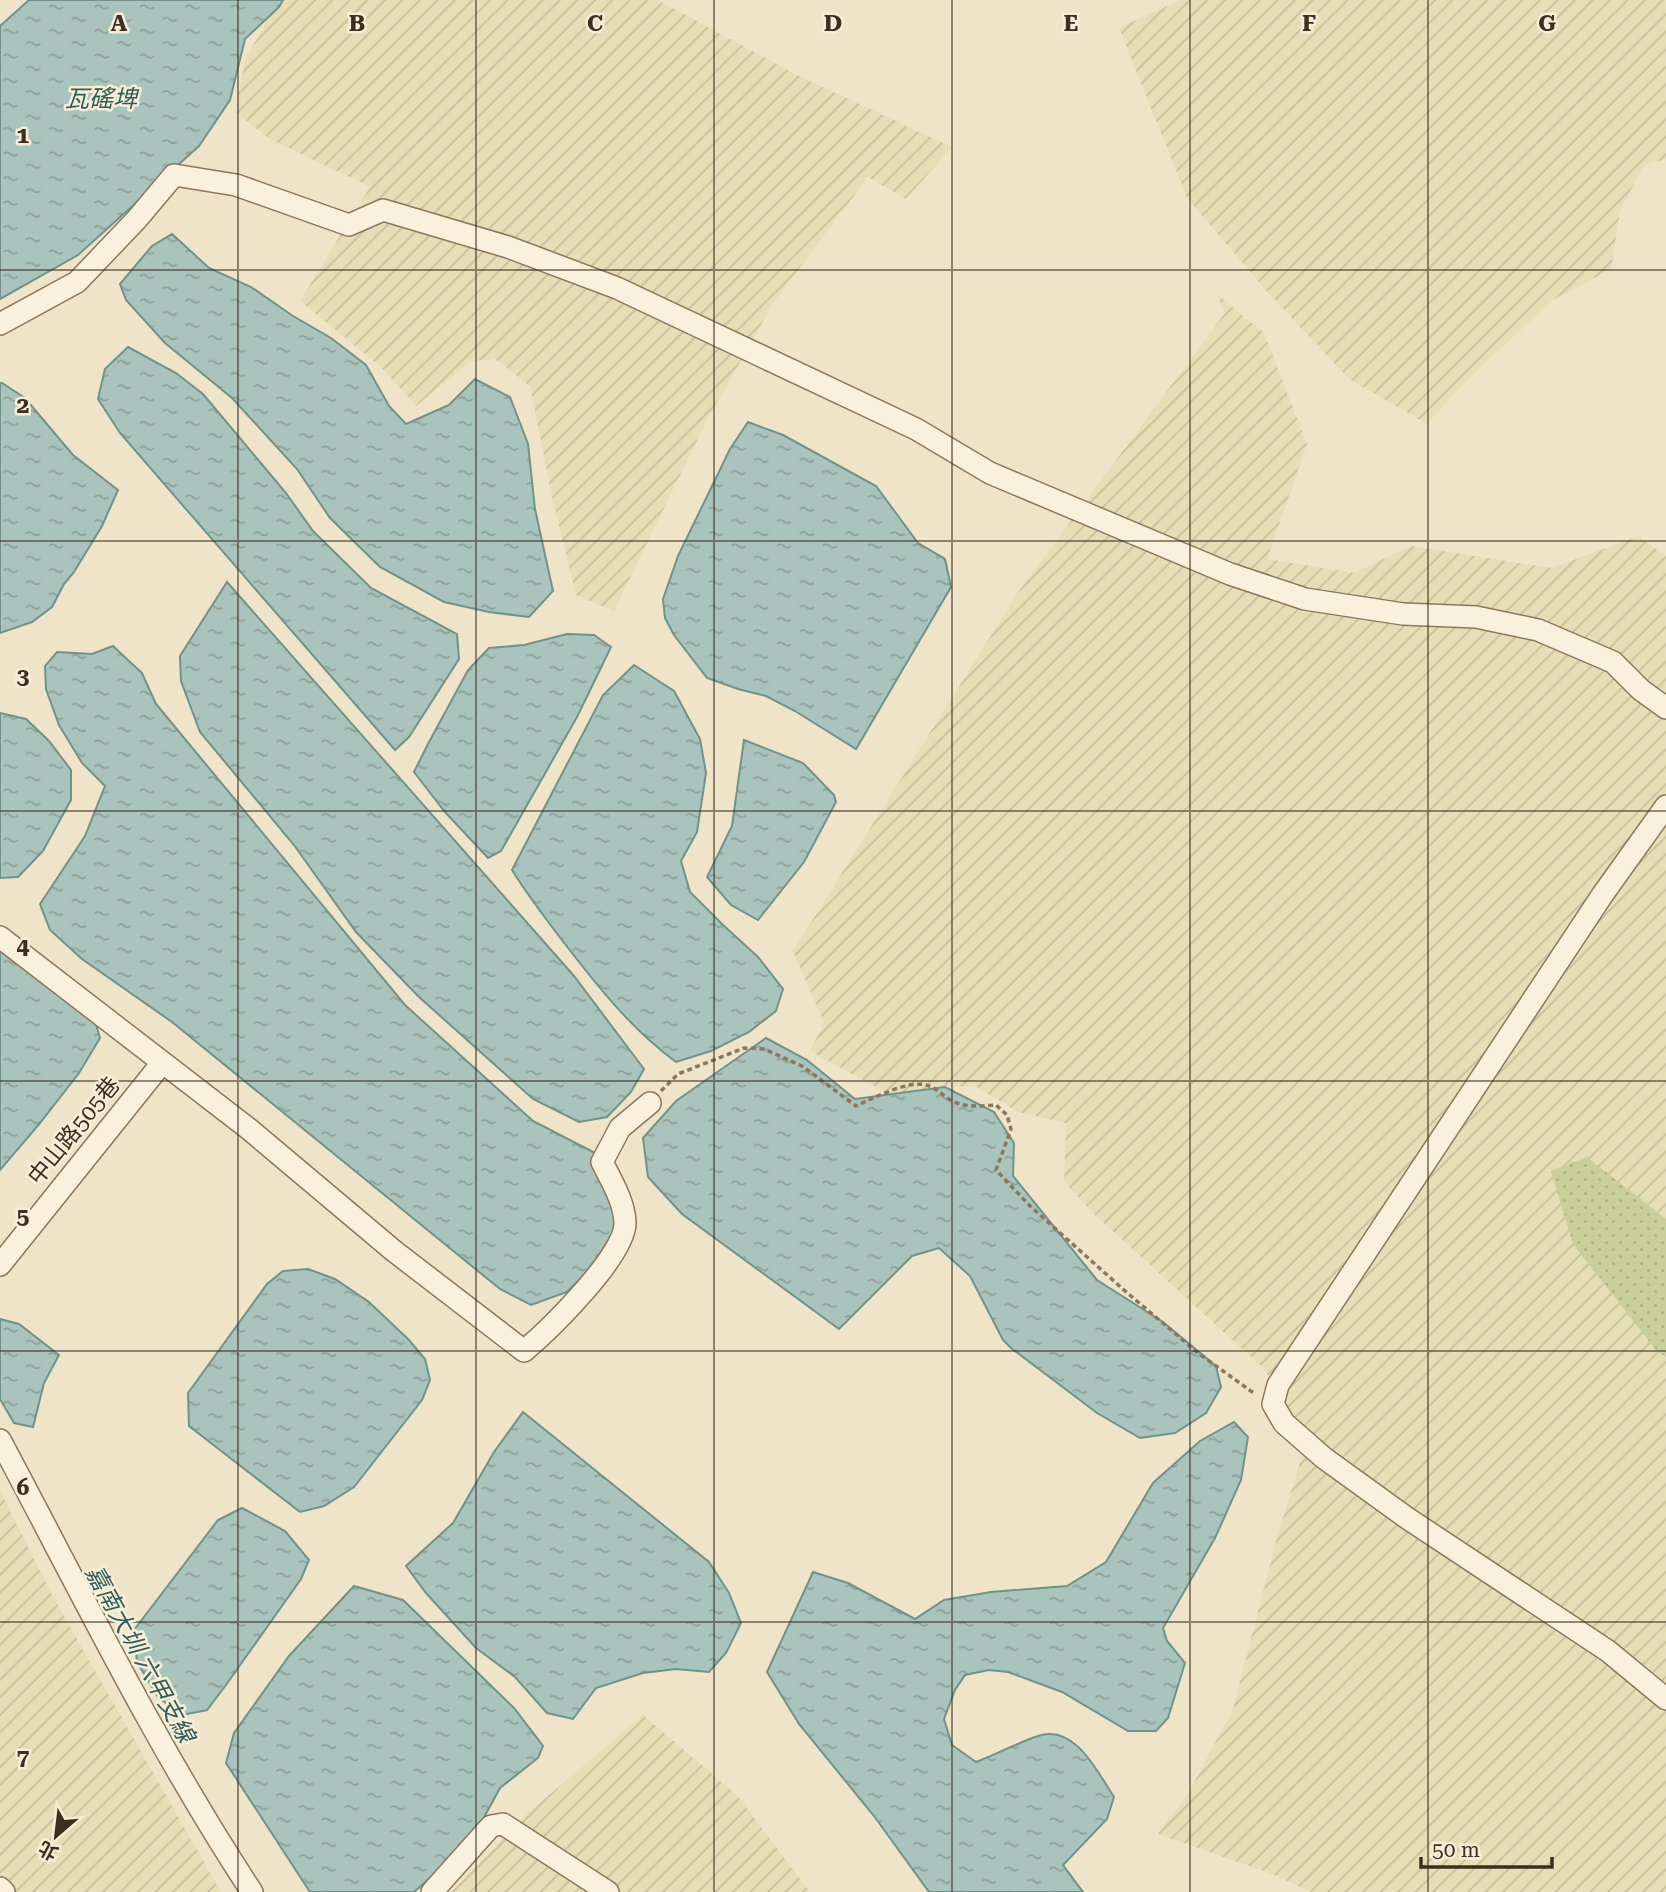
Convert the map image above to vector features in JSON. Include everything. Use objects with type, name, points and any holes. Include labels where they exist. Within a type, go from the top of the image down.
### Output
[{"type":"lane","points":[[0,324],[78,282],[174,175],[236,185],[349,225],[383,210],[508,247],[617,288],[916,429],[990,473],[1230,574],[1305,599],[1403,614],[1476,617],[1538,630],[1613,662],[1641,690],[1666,708]]},
{"type":"lane","points":[[1666,806],[1603,894],[1278,1385],[1273,1404],[1284,1423],[1324,1458],[1407,1517],[1608,1651],[1666,1699]]},
{"type":"lane","points":[[0,937],[249,1129],[394,1251],[524,1351],[545,1334],[586,1289],[615,1250],[626,1224],[619,1195],[602,1162],[620,1128],[650,1103]]},
{"type":"lane","name":"中山路505巷","points":[[0,1265],[162,1063]]},
{"type":"lane","points":[[0,1440],[210,1828],[252,1892]]},
{"type":"lane","points":[[432,1892],[491,1826],[503,1824],[608,1892]]},
{"type":"lane","points":[[0,1888],[4,1892]]},
{"type":"path","points":[[650,1103],[678,1073],[744,1048],[764,1049],[802,1066],[856,1106],[907,1086],[927,1084],[953,1102],[975,1107],[996,1105],[1007,1115],[1011,1129],[996,1170],[1030,1206],[1198,1353],[1273,1404]]},
{"type":"shaded area","points":[[278,0],[658,0],[799,76],[952,147],[906,199],[868,177],[774,302],[706,422],[614,611],[576,595],[552,497],[530,386],[495,359],[471,361],[416,406],[382,368],[300,301],[370,187],[268,138],[235,112],[245,60]]},
{"type":"shaded area","points":[[1180,0],[1666,0],[1666,159],[1644,165],[1620,211],[1611,269],[1553,300],[1468,379],[1427,424],[1349,379],[1272,297],[1187,198],[1119,28]]},
{"type":"shaded area","points":[[1217,294],[1264,333],[1307,444],[1267,559],[1354,573],[1411,546],[1552,568],[1639,536],[1666,557],[1666,1219],[1587,1158],[1656,1350],[1666,1357],[1666,1892],[1311,1892],[1275,1875],[1158,1834],[1188,1794],[1233,1709],[1277,1537],[1308,1437],[1263,1368],[1096,1216],[1064,1182],[1066,1123],[1018,1112],[977,1087],[946,1086],[902,1101],[810,1051],[824,1023],[793,951],[1019,591],[1225,313]]},
{"type":"shaded area","points":[[0,1491],[52,1595],[221,1892],[0,1892]]},
{"type":"shaded area","points":[[643,1715],[737,1795],[810,1892],[451,1892],[528,1813]]},
{"type":"green space","points":[[1587,1157],[1666,1219],[1666,1357],[1656,1350],[1573,1244],[1551,1171]]},
{"type":"water","name":"瓦磘埤","points":[[29,0],[283,0],[245,39],[230,100],[199,146],[78,255],[0,299],[0,26]]},
{"type":"water","points":[[172,234],[209,268],[251,287],[331,338],[366,365],[389,406],[406,424],[449,405],[475,379],[510,397],[528,444],[535,509],[553,591],[529,617],[444,602],[380,567],[330,518],[297,469],[232,398],[165,343],[126,300],[120,284],[152,246]]},
{"type":"water","points":[[128,347],[176,373],[203,394],[286,493],[313,531],[371,588],[457,634],[459,659],[409,737],[395,750],[120,433],[98,399],[105,369]]},
{"type":"water","points":[[0,383],[25,398],[73,455],[118,490],[102,526],[52,607],[32,622],[0,633]]},
{"type":"water","points":[[748,422],[783,435],[876,486],[918,543],[945,559],[951,587],[856,749],[766,696],[707,678],[674,635],[665,618],[663,599],[678,556],[730,449]]},
{"type":"water","points":[[227,582],[574,976],[644,1069],[631,1092],[607,1117],[579,1122],[533,1099],[419,997],[356,932],[294,845],[200,732],[181,681],[180,656]]},
{"type":"water","points":[[567,634],[594,635],[611,647],[577,717],[501,851],[488,858],[445,812],[414,772],[468,670],[489,648],[524,645]]},
{"type":"water","points":[[113,646],[142,673],[156,704],[405,1005],[533,1121],[605,1158],[629,1198],[615,1245],[567,1292],[531,1305],[500,1289],[172,1022],[82,959],[50,930],[40,904],[85,836],[105,786],[82,763],[59,725],[46,689],[45,666],[57,652],[92,654]]},
{"type":"water","points":[[634,665],[674,691],[700,739],[706,773],[697,832],[681,861],[690,892],[758,957],[783,989],[776,1011],[749,1032],[711,1051],[676,1062],[646,1038],[607,997],[549,923],[512,870],[603,695]]},
{"type":"water","points":[[0,713],[26,719],[49,741],[71,770],[71,800],[43,851],[18,877],[0,878]]},
{"type":"water","points":[[744,740],[803,763],[834,795],[836,802],[804,862],[758,920],[731,905],[707,877],[732,826]]},
{"type":"water","points":[[0,951],[95,1021],[100,1038],[79,1073],[0,1170]]},
{"type":"water","points":[[766,1038],[807,1060],[855,1099],[945,1087],[994,1112],[1014,1143],[1013,1176],[1097,1280],[1163,1322],[1216,1366],[1221,1387],[1206,1413],[1175,1433],[1140,1438],[1097,1413],[1003,1340],[970,1276],[939,1248],[912,1256],[839,1329],[682,1214],[648,1177],[643,1138],[676,1101]]},
{"type":"water","points":[[308,1269],[335,1279],[369,1302],[425,1359],[430,1380],[422,1400],[354,1487],[324,1506],[300,1512],[189,1426],[188,1393],[267,1284],[283,1271]]},
{"type":"water","points":[[0,1319],[19,1324],[59,1355],[44,1383],[33,1427],[14,1423],[0,1399]]},
{"type":"water","points":[[523,1412],[709,1562],[729,1593],[741,1623],[726,1653],[709,1672],[676,1669],[643,1673],[596,1688],[573,1719],[547,1713],[515,1677],[476,1648],[426,1593],[406,1566],[453,1523],[494,1452]]},
{"type":"water","points":[[1234,1422],[1248,1437],[1241,1480],[1215,1538],[1163,1628],[1167,1641],[1185,1663],[1168,1718],[1156,1731],[1128,1731],[1062,1692],[1008,1672],[989,1670],[965,1675],[955,1690],[944,1719],[952,1745],[976,1762],[1038,1736],[1051,1734],[1074,1743],[1084,1752],[1114,1797],[1107,1819],[1063,1865],[1083,1892],[929,1892],[874,1816],[799,1724],[767,1672],[813,1572],[848,1583],[915,1619],[944,1600],[991,1592],[1067,1586],[1106,1562],[1153,1483],[1200,1441]]},
{"type":"water","name":"嘉南大圳 六甲支線","points":[[242,1508],[285,1531],[309,1560],[301,1579],[207,1710],[182,1715],[158,1697],[137,1662],[134,1630],[218,1520]]},
{"type":"water","points":[[354,1586],[403,1600],[514,1708],[543,1746],[538,1758],[500,1788],[470,1843],[414,1892],[310,1892],[226,1763],[234,1733],[289,1656]]}]
